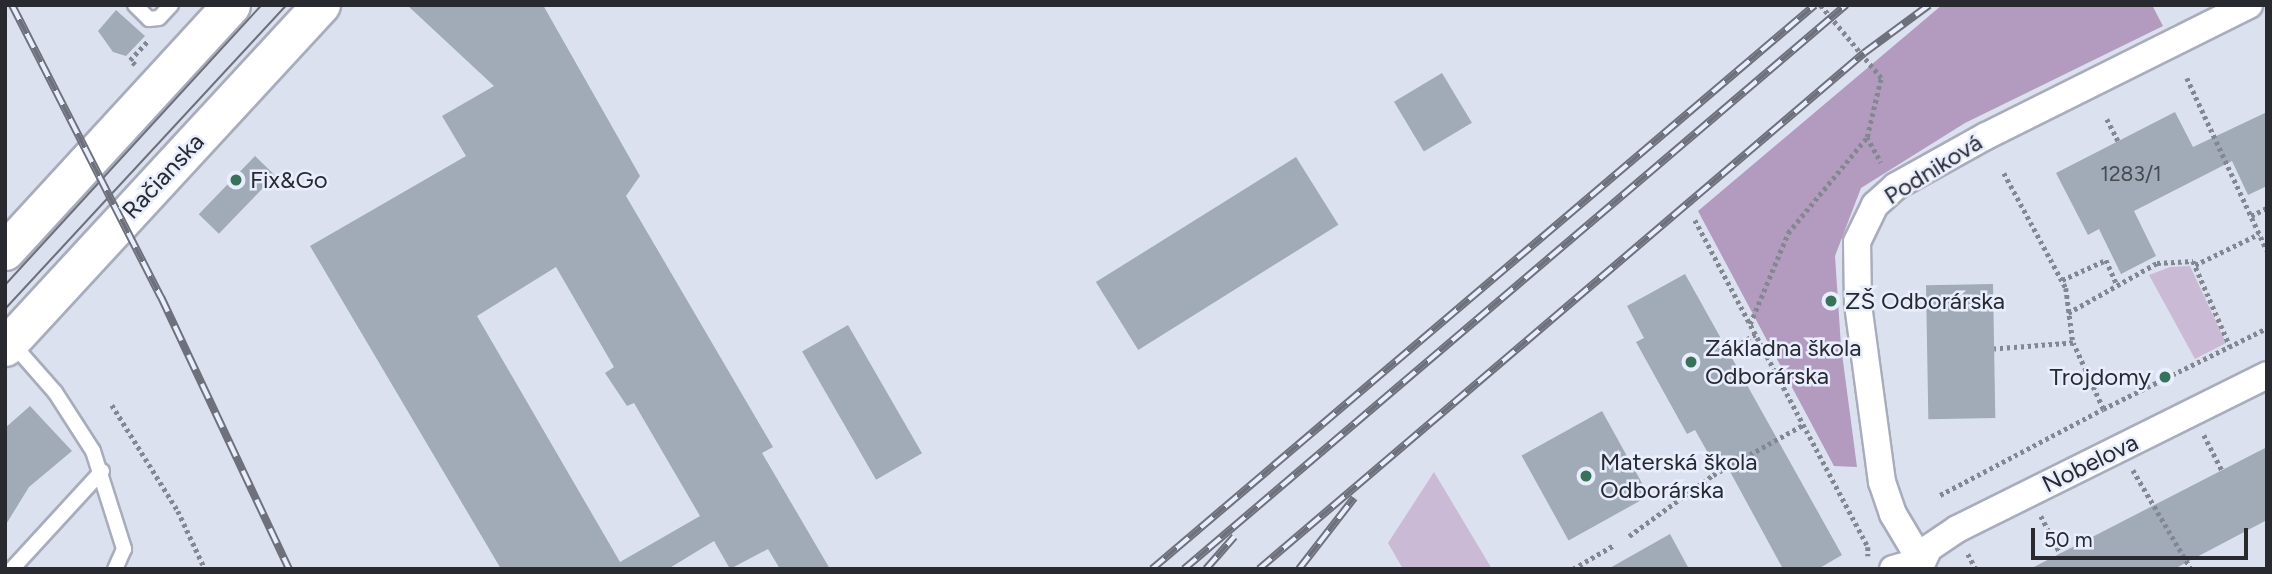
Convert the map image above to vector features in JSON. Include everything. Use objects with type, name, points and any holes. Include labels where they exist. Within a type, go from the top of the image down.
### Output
[{"type":"main road","points":[[5,251],[231,5]]},
{"type":"main road","name":"Račianska","points":[[8,344],[321,5]]},
{"type":"street","name":"Podniková","points":[[1920,565],[1892,514],[1882,482],[1858,304],[1857,242],[1875,205],[1896,186],[1986,136],[2249,5]]},
{"type":"street","name":"Nobelova","points":[[1920,565],[1939,540],[1956,529],[2267,375]]},
{"type":"street","points":[[1882,565],[1920,565]]},
{"type":"lane","points":[[135,5],[149,19],[165,7]]},
{"type":"lane","points":[[8,344],[70,412],[102,471],[124,548],[115,569]]},
{"type":"lane","points":[[12,569],[102,471]]},
{"type":"path","points":[[1750,324],[1788,233],[1867,137],[1881,78],[1821,5]]},
{"type":"path","points":[[140,70],[130,60],[152,36],[146,31]]},
{"type":"path","points":[[2187,78],[2267,250]]},
{"type":"path","points":[[2108,119],[2118,141]]},
{"type":"path","points":[[1867,137],[1881,162]]},
{"type":"path","points":[[2004,173],[2062,279],[2073,343],[2103,409]]},
{"type":"path","points":[[2251,216],[2267,208]]},
{"type":"path","points":[[1695,220],[1803,425],[1882,565]]},
{"type":"path","points":[[2195,265],[2259,234]]},
{"type":"path","points":[[2062,279],[2106,260],[2118,285]]},
{"type":"path","points":[[2068,313],[2157,263],[2193,261],[2230,346]]},
{"type":"path","points":[[1940,495],[2103,409],[2267,328]]},
{"type":"path","points":[[1729,351],[1755,334]]},
{"type":"path","points":[[1994,349],[2073,343]]},
{"type":"path","points":[[113,405],[178,511],[205,569]]},
{"type":"path","points":[[1629,536],[1713,475],[1803,425]]},
{"type":"path","points":[[2200,428],[2222,470]]},
{"type":"path","points":[[2128,464],[2145,485],[2191,569]]},
{"type":"path","points":[[2038,509],[2060,554]]},
{"type":"path","points":[[1573,569],[1615,545]]},
{"type":"path","points":[[1965,546],[1976,569]]},
{"type":"shaded area","points":[[1942,5],[2152,5],[2163,26],[1965,123],[1861,188],[1835,256],[1841,346],[1857,467],[1834,466],[1698,211]]},
{"type":"shaded area","points":[[2190,266],[2226,343],[2195,359],[2149,275],[2170,267]]},
{"type":"shaded area","points":[[1434,472],[1492,569],[1403,569],[1388,543]]},
{"type":"building","points":[[407,5],[543,5],[640,176],[626,196],[773,447],[762,453],[830,569],[780,569],[768,549],[730,569],[714,541],[668,569],[501,569],[310,246],[466,156],[442,116],[494,86]],"holes":[[[556,267],[614,367],[605,373],[627,406],[634,403],[700,516],[620,562],[477,316]]]},
{"type":"building","points":[[116,10],[145,36],[126,56],[113,52],[98,31]]},
{"type":"building","points":[[1442,73],[1472,123],[1424,152],[1394,102]]},
{"type":"building","points":[[2175,112],[2193,147],[2267,112],[2267,186],[2248,195],[2232,161],[2134,211],[2156,256],[2121,274],[2099,229],[2088,235],[2056,173]]},
{"type":"building","points":[[255,156],[275,175],[219,234],[199,214]]},
{"type":"building","points":[[1296,157],[1338,225],[1138,350],[1096,282]]},
{"type":"building","name":"Základna škola Odborárska","points":[[1685,274],[1842,555],[1818,569],[1783,569],[1721,455],[1712,460],[1695,430],[1687,434],[1636,342],[1644,338],[1627,306]]},
{"type":"building","points":[[1993,284],[1995,418],[1928,419],[1926,285]]},
{"type":"building","points":[[848,325],[922,453],[876,480],[802,352]]},
{"type":"building","points":[[30,406],[72,451],[29,487],[5,526],[5,428]]},
{"type":"building","name":"Materská škola Odborárska","points":[[1602,411],[1649,496],[1569,540],[1522,456]]},
{"type":"building","points":[[2267,447],[2267,520],[2174,569],[2030,569]]},
{"type":"building","points":[[1670,534],[1689,569],[1608,569]]},
{"type":"tram line","points":[[5,285],[262,5]]},
{"type":"tram line","points":[[5,309],[287,5]]},
{"type":"railway","points":[[12,5],[161,297],[289,569]]},
{"type":"railway","points":[[1152,569],[1815,5]]},
{"type":"railway","points":[[1184,569],[1846,5]]},
{"type":"railway","points":[[1259,569],[1864,53],[1929,5]]},
{"type":"railway","points":[[1299,569],[1354,498]]},
{"type":"railway","points":[[1206,569],[1234,537]]},
{"type":"place","name":"Fix&Go","points":[[236,180]]},
{"type":"place","name":"ZŠ Odborárska","points":[[1831,301]]},
{"type":"place","name":"Základna škola Odborárska","points":[[1691,362]]},
{"type":"place","name":"Trojdomy","points":[[2165,377]]},
{"type":"place","name":"Materská škola Odborárska","points":[[1586,476]]}]
